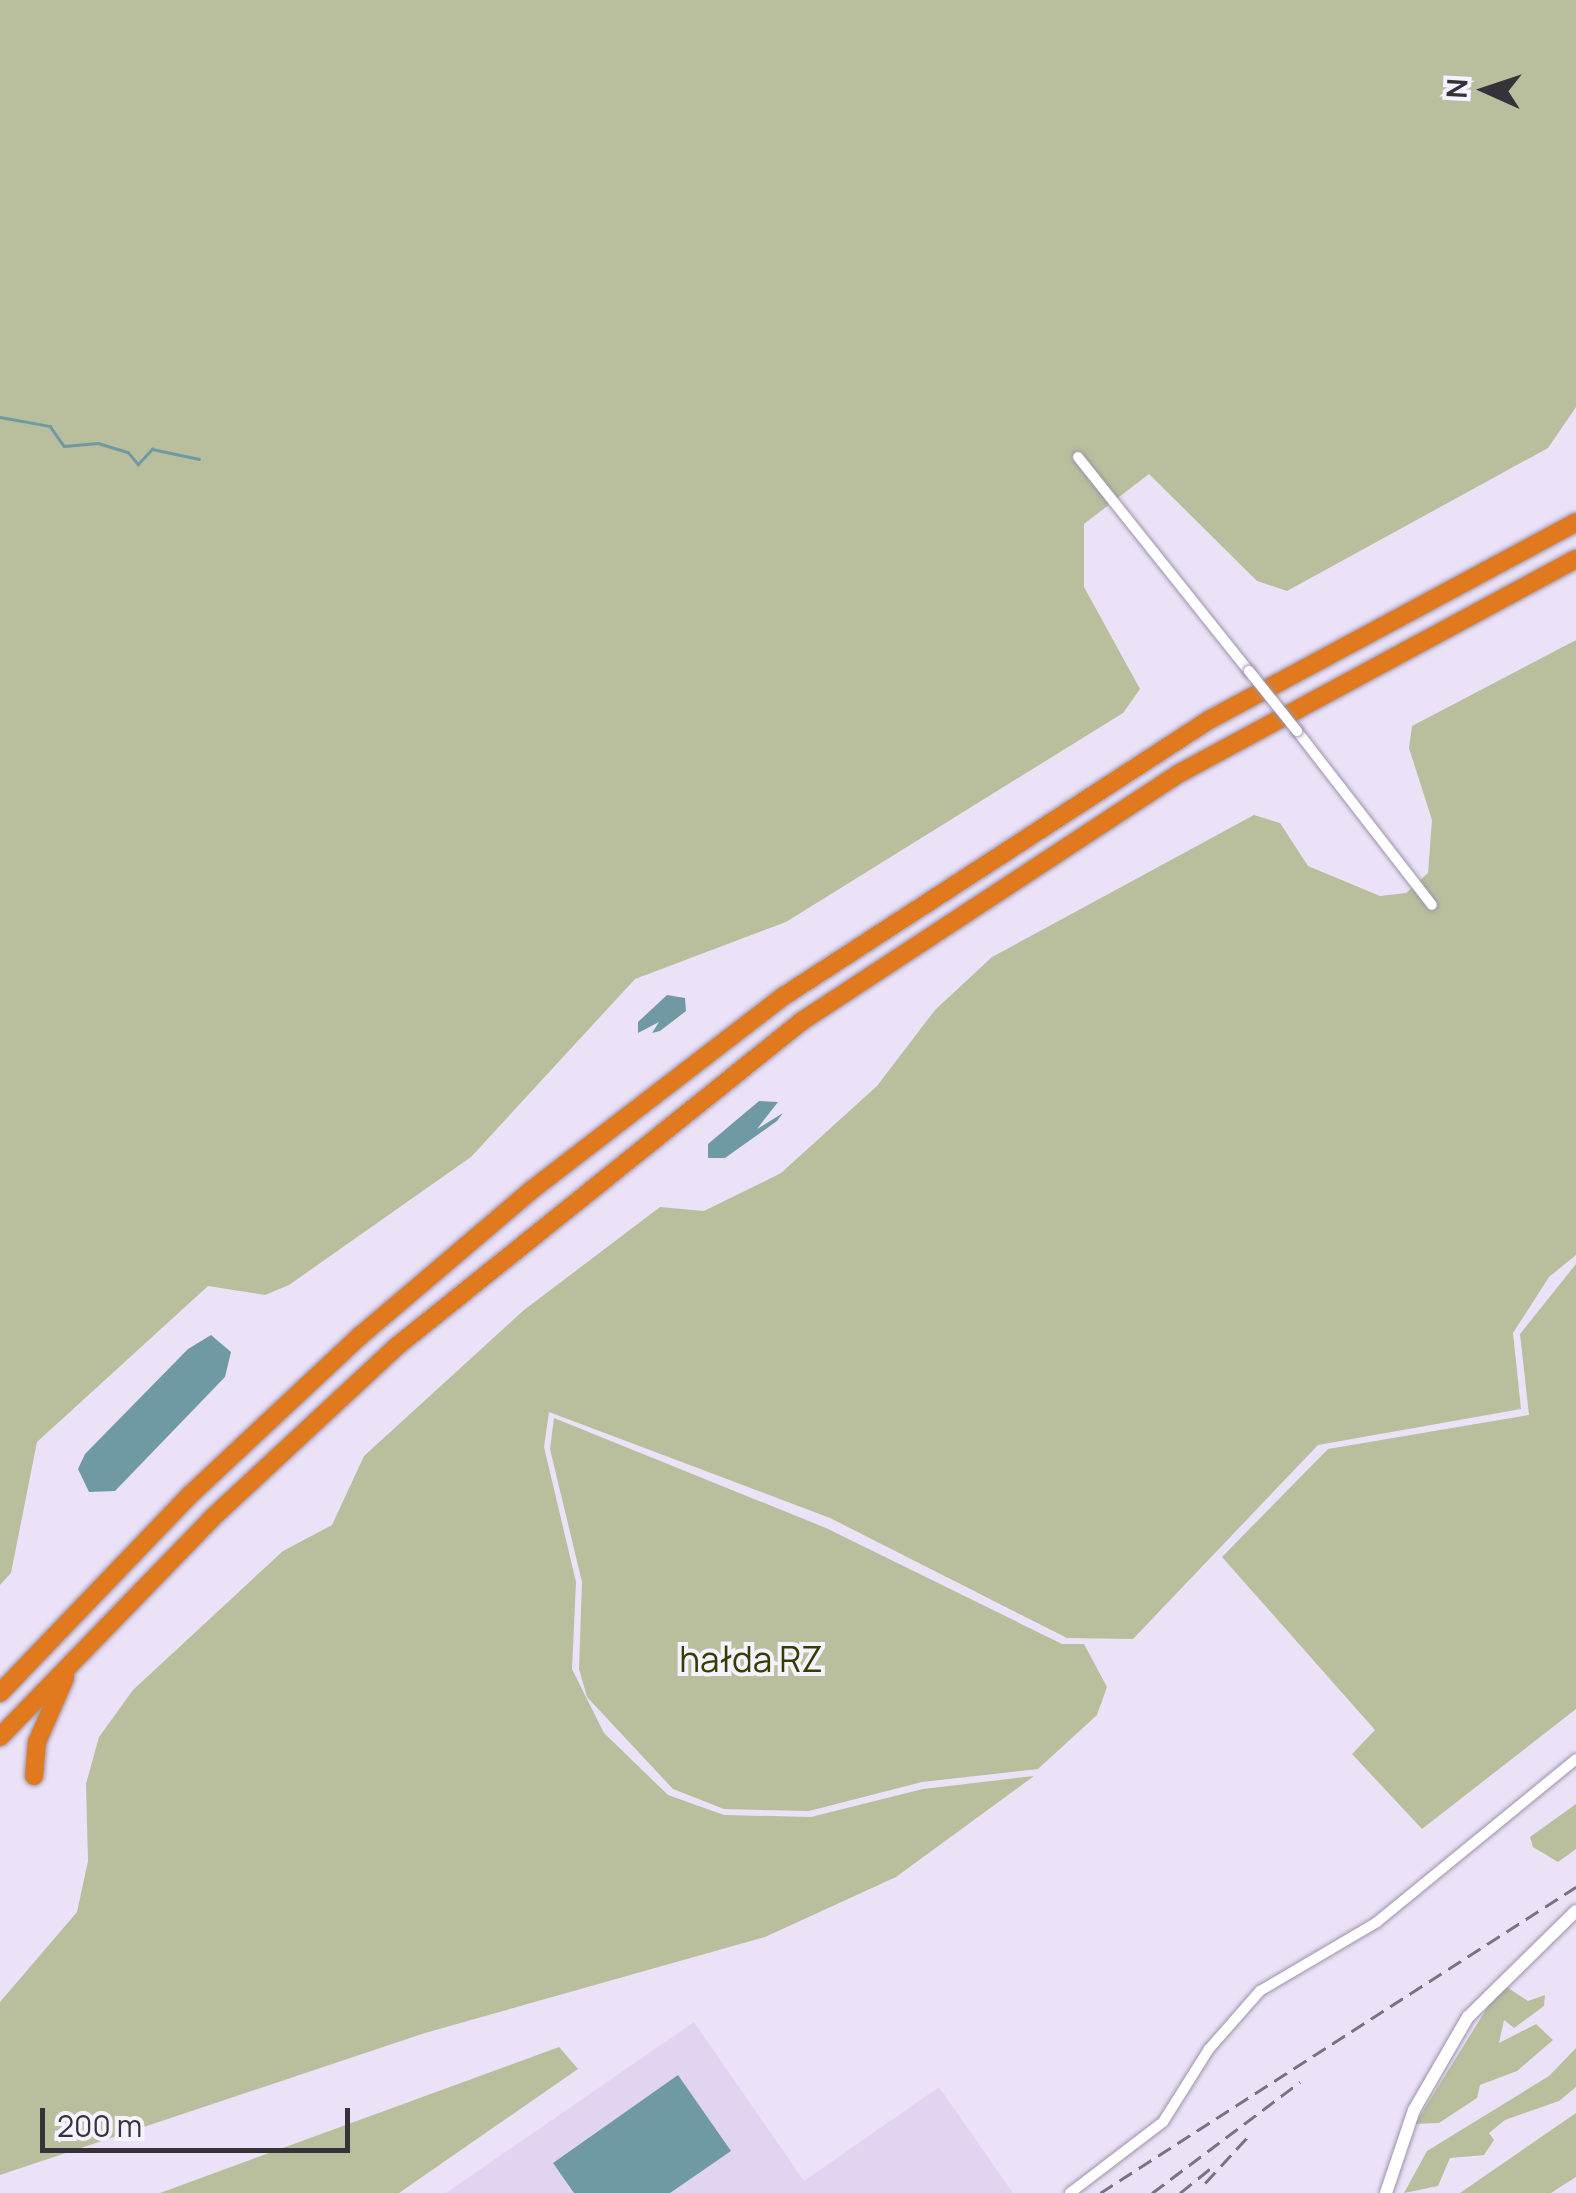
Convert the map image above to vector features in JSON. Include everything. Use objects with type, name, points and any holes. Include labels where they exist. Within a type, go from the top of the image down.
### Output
[{"type":"highway","points":[[0,1693],[190,1495],[360,1336],[533,1189],[784,996],[1163,747],[1576,522]]},
{"type":"highway","points":[[0,1736],[92,1639],[396,1347],[802,1020],[1180,772],[1576,559]]},
{"type":"highway","points":[[34,1776],[48,1712],[92,1639]]},
{"type":"street","points":[[1078,457],[1432,905]]},
{"type":"street","points":[[1070,2193],[1163,2122],[1209,2049],[1260,1991],[1377,1922],[1576,1759]]},
{"type":"street","points":[[1386,2193],[1414,2110],[1468,2018],[1576,1911]]},
{"type":"shaded area","points":[[667,995],[685,998],[686,1011],[660,1031],[652,1033],[659,1022],[638,1033],[638,1022]]},
{"type":"shaded area","points":[[759,1101],[778,1102],[757,1129],[783,1113],[725,1158],[708,1158],[708,1144]]},
{"type":"shaded area","points":[[211,1335],[231,1352],[225,1377],[115,1491],[89,1492],[78,1469],[85,1454],[188,1349]]},
{"type":"shaded area","points":[[694,2022],[804,2181],[939,2087],[1013,2193],[446,2193]]},
{"type":"shaded area","points":[[678,2075],[731,2151],[670,2193],[574,2193],[553,2163]]},
{"type":"green space","points":[[0,0],[1576,0],[1576,407],[1548,448],[1287,591],[1257,581],[1149,474],[1084,524],[1084,587],[1140,689],[1123,713],[786,922],[635,979],[471,1157],[289,1285],[265,1295],[208,1286],[37,1442],[11,1573],[0,1585]]},
{"type":"green space","points":[[1576,640],[1576,1255],[1549,1277],[1513,1333],[1521,1409],[1318,1445],[1133,1639],[1067,1638],[830,1518],[549,1412],[544,1447],[576,1582],[572,1669],[604,1733],[668,1795],[724,1815],[811,1817],[923,1789],[1034,1776],[896,1877],[765,1937],[425,2033],[0,2175],[0,2002],[77,1912],[88,1861],[86,1784],[99,1737],[133,1690],[283,1551],[332,1525],[364,1456],[524,1310],[660,1207],[704,1211],[781,1173],[877,1086],[935,1010],[992,957],[1254,815],[1280,823],[1308,866],[1380,896],[1406,893],[1428,873],[1432,820],[1409,748],[1412,726]]},
{"type":"green space","points":[[1576,1264],[1576,1709],[1422,1829],[1352,1754],[1375,1730],[1222,1557],[1328,1449],[1529,1415],[1520,1334]]},
{"type":"green space","name":"hałda RZ","points":[[554,1418],[826,1528],[1062,1644],[1084,1644],[1107,1687],[1097,1715],[1038,1769],[922,1782],[809,1811],[724,1809],[673,1789],[587,1697],[579,1669],[582,1582],[550,1449]]},
{"type":"green space","points":[[1576,1804],[1576,1849],[1558,1862],[1533,1847],[1530,1837]]},
{"type":"green space","points":[[1502,1984],[1528,2001],[1545,1995],[1544,2006],[1514,2028],[1504,2020],[1499,2043],[1536,2024],[1553,2040],[1517,2071],[1480,2085],[1477,2098],[1439,2123],[1415,2124]]},
{"type":"green space","points":[[559,2047],[578,2069],[399,2193],[160,2193]]},
{"type":"green space","points":[[1576,2048],[1576,2087],[1559,2101],[1505,2120],[1489,2133],[1494,2140],[1484,2155],[1450,2158],[1438,2186],[1404,2193],[1427,2151],[1549,2076]]},
{"type":"green space","points":[[1576,2113],[1576,2177],[1551,2193],[1460,2193]]},
{"type":"waterway","points":[[0,417],[50,426],[64,446],[98,443],[128,452],[138,464],[152,449],[199,459]]},
{"type":"railway","points":[[1100,2193],[1576,1887]]},
{"type":"railway","points":[[1152,2193],[1300,2082]]},
{"type":"railway","points":[[1205,2183],[1252,2132]]},
{"type":"railway","points":[[1180,2193],[1211,2168]]}]
